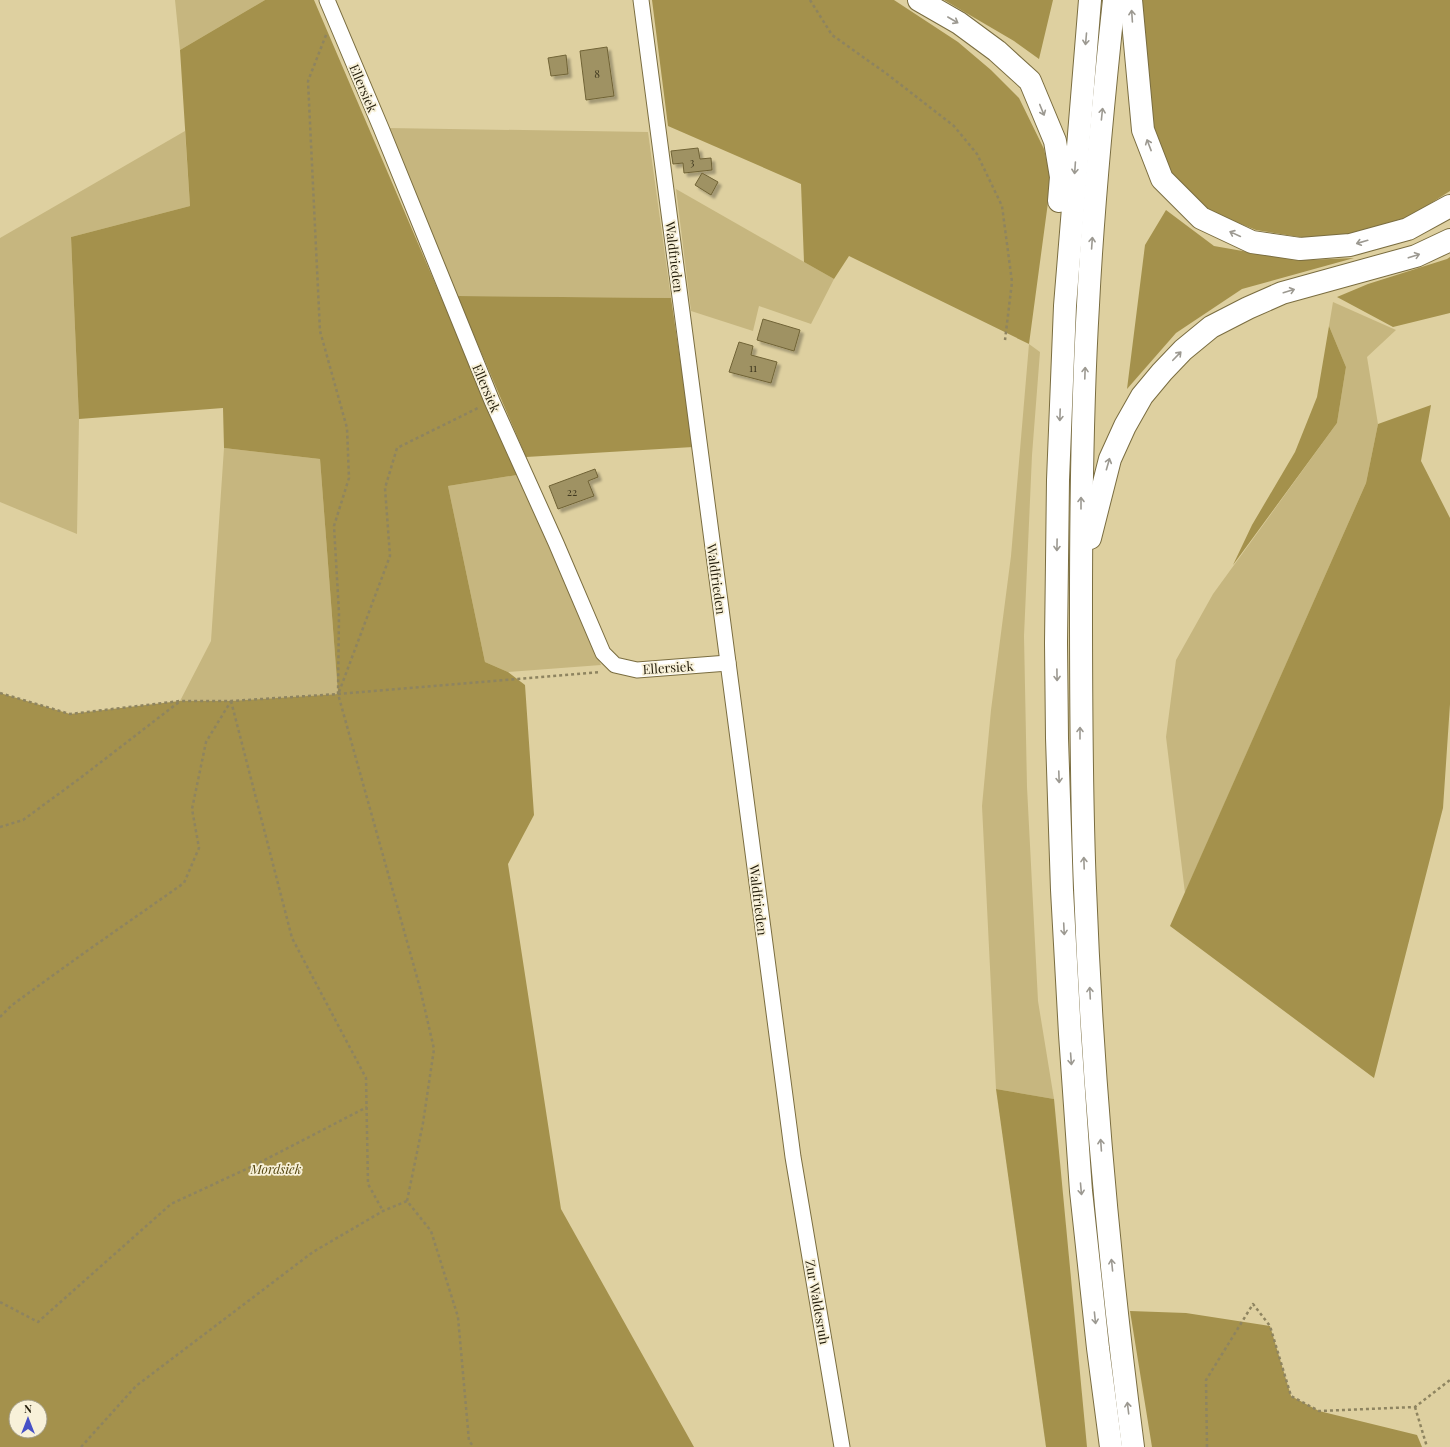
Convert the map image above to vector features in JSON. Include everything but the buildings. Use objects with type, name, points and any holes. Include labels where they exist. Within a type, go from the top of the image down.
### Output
[{"type":"highway","points":[[920,0],[958,23],[997,51],[1030,81],[1055,141],[1061,177],[1055,277],[1065,306]]},
{"type":"highway","points":[[1090,0],[1065,306],[1058,480],[1056,635],[1057,738],[1062,890],[1081,1191],[1098,1348],[1111,1447]]},
{"type":"highway","points":[[1114,0],[1099,137],[1088,307],[1081,479],[1080,738],[1092,1032],[1104,1189],[1120,1346],[1133,1447]]},
{"type":"highway","points":[[1131,0],[1143,130],[1162,179],[1201,218],[1252,242],[1300,249],[1350,245],[1408,229],[1450,206]]},
{"type":"highway","points":[[1081,584],[1096,513],[1110,459],[1125,426],[1142,396],[1183,350],[1211,327],[1282,293],[1416,256],[1450,240]]},
{"type":"street","name":"Ellersiek","points":[[327,0],[492,401],[556,543],[603,653],[615,666],[638,670],[728,663]]},
{"type":"street","name":"Waldfrieden","points":[[641,0],[793,1157]]},
{"type":"street","name":"Zur Waldesruh","points":[[793,1157],[842,1447]]},
{"type":"path","points":[[810,0],[832,35],[887,74],[954,126],[978,154],[1002,206],[1012,282],[1005,340]]},
{"type":"path","points":[[334,16],[308,81],[320,331],[347,428],[348,442],[349,478],[334,526],[339,613],[338,694],[420,988],[434,1049],[424,1123],[407,1201]]},
{"type":"path","points":[[338,694],[390,556],[386,488],[397,448],[492,401]]},
{"type":"path","points":[[0,693],[70,714],[180,701],[231,701],[338,694],[608,672],[615,666]]},
{"type":"path","points":[[0,827],[22,820],[79,780],[180,701]]},
{"type":"path","points":[[0,1016],[12,1005],[184,883],[199,848],[192,809],[206,742],[231,701]]},
{"type":"path","points":[[231,701],[292,938],[366,1078],[368,1184],[383,1211]]},
{"type":"path","points":[[0,1302],[38,1322],[171,1204],[255,1165],[367,1107]]},
{"type":"path","points":[[81,1447],[136,1386],[313,1252],[383,1211],[407,1201]]},
{"type":"path","points":[[407,1201],[431,1231],[458,1318],[469,1441],[474,1447]]},
{"type":"path","points":[[1207,1447],[1206,1380],[1254,1304],[1270,1326],[1291,1396],[1319,1412],[1416,1407],[1450,1380]]},
{"type":"path","points":[[1416,1407],[1427,1447]]},
{"type":"shaded area","points":[[175,0],[265,0],[180,50]]},
{"type":"shaded area","points":[[388,128],[648,132],[671,298],[457,296]]},
{"type":"shaded area","points":[[185,131],[190,206],[71,237],[79,419],[77,534],[0,502],[0,238]]},
{"type":"shaded area","points":[[676,189],[834,279],[811,324],[759,306],[753,331],[691,311]]},
{"type":"shaded area","points":[[1333,302],[1396,330],[1367,357],[1378,424],[1366,483],[1185,893],[1166,737],[1176,660],[1213,594],[1337,423],[1346,367],[1329,326]]},
{"type":"shaded area","points":[[1029,344],[1040,352],[1032,455],[1024,636],[1027,787],[1038,1001],[1054,1099],[996,1089],[982,806],[991,710],[1011,556]]},
{"type":"shaded area","points":[[224,448],[320,459],[338,694],[231,701],[180,701],[211,641]]},
{"type":"shaded area","points":[[517,475],[601,665],[508,672],[485,662],[448,486]]},
{"type":"green space","name":"Mordsiek","points":[[265,0],[314,0],[517,475],[448,486],[485,662],[508,672],[525,685],[534,815],[508,864],[561,1209],[694,1447],[0,1447],[0,693],[70,714],[180,701],[231,701],[338,694],[320,459],[224,448],[223,408],[79,419],[71,237],[190,206],[180,50]]},
{"type":"green space","points":[[652,0],[894,0],[958,42],[991,70],[1019,98],[1044,149],[1051,180],[1029,344],[849,256],[834,279],[804,262],[801,184],[668,126]]},
{"type":"green space","points":[[944,0],[1053,0],[1039,59],[1014,41]]},
{"type":"green space","points":[[1140,0],[1450,0],[1450,191],[1411,216],[1353,234],[1305,238],[1256,230],[1208,211],[1173,176],[1155,133],[1139,28]]},
{"type":"green space","points":[[1166,210],[1214,246],[1307,260],[1354,258],[1242,289],[1176,333],[1127,389],[1145,245]]},
{"type":"green space","points":[[1450,257],[1450,313],[1393,327],[1337,297],[1368,284]]},
{"type":"green space","points":[[457,296],[671,298],[693,447],[526,457]]},
{"type":"green space","points":[[1329,326],[1346,367],[1337,423],[1233,565],[1252,525],[1295,452],[1317,397]]},
{"type":"green space","points":[[1431,405],[1421,461],[1450,518],[1450,704],[1443,808],[1374,1078],[1170,926],[1366,483],[1378,424]]},
{"type":"green space","points":[[996,1089],[1054,1099],[1087,1447],[1046,1447]]},
{"type":"green space","points":[[1130,1311],[1186,1313],[1270,1326],[1291,1396],[1319,1411],[1417,1435],[1422,1447],[1152,1447]]}]
